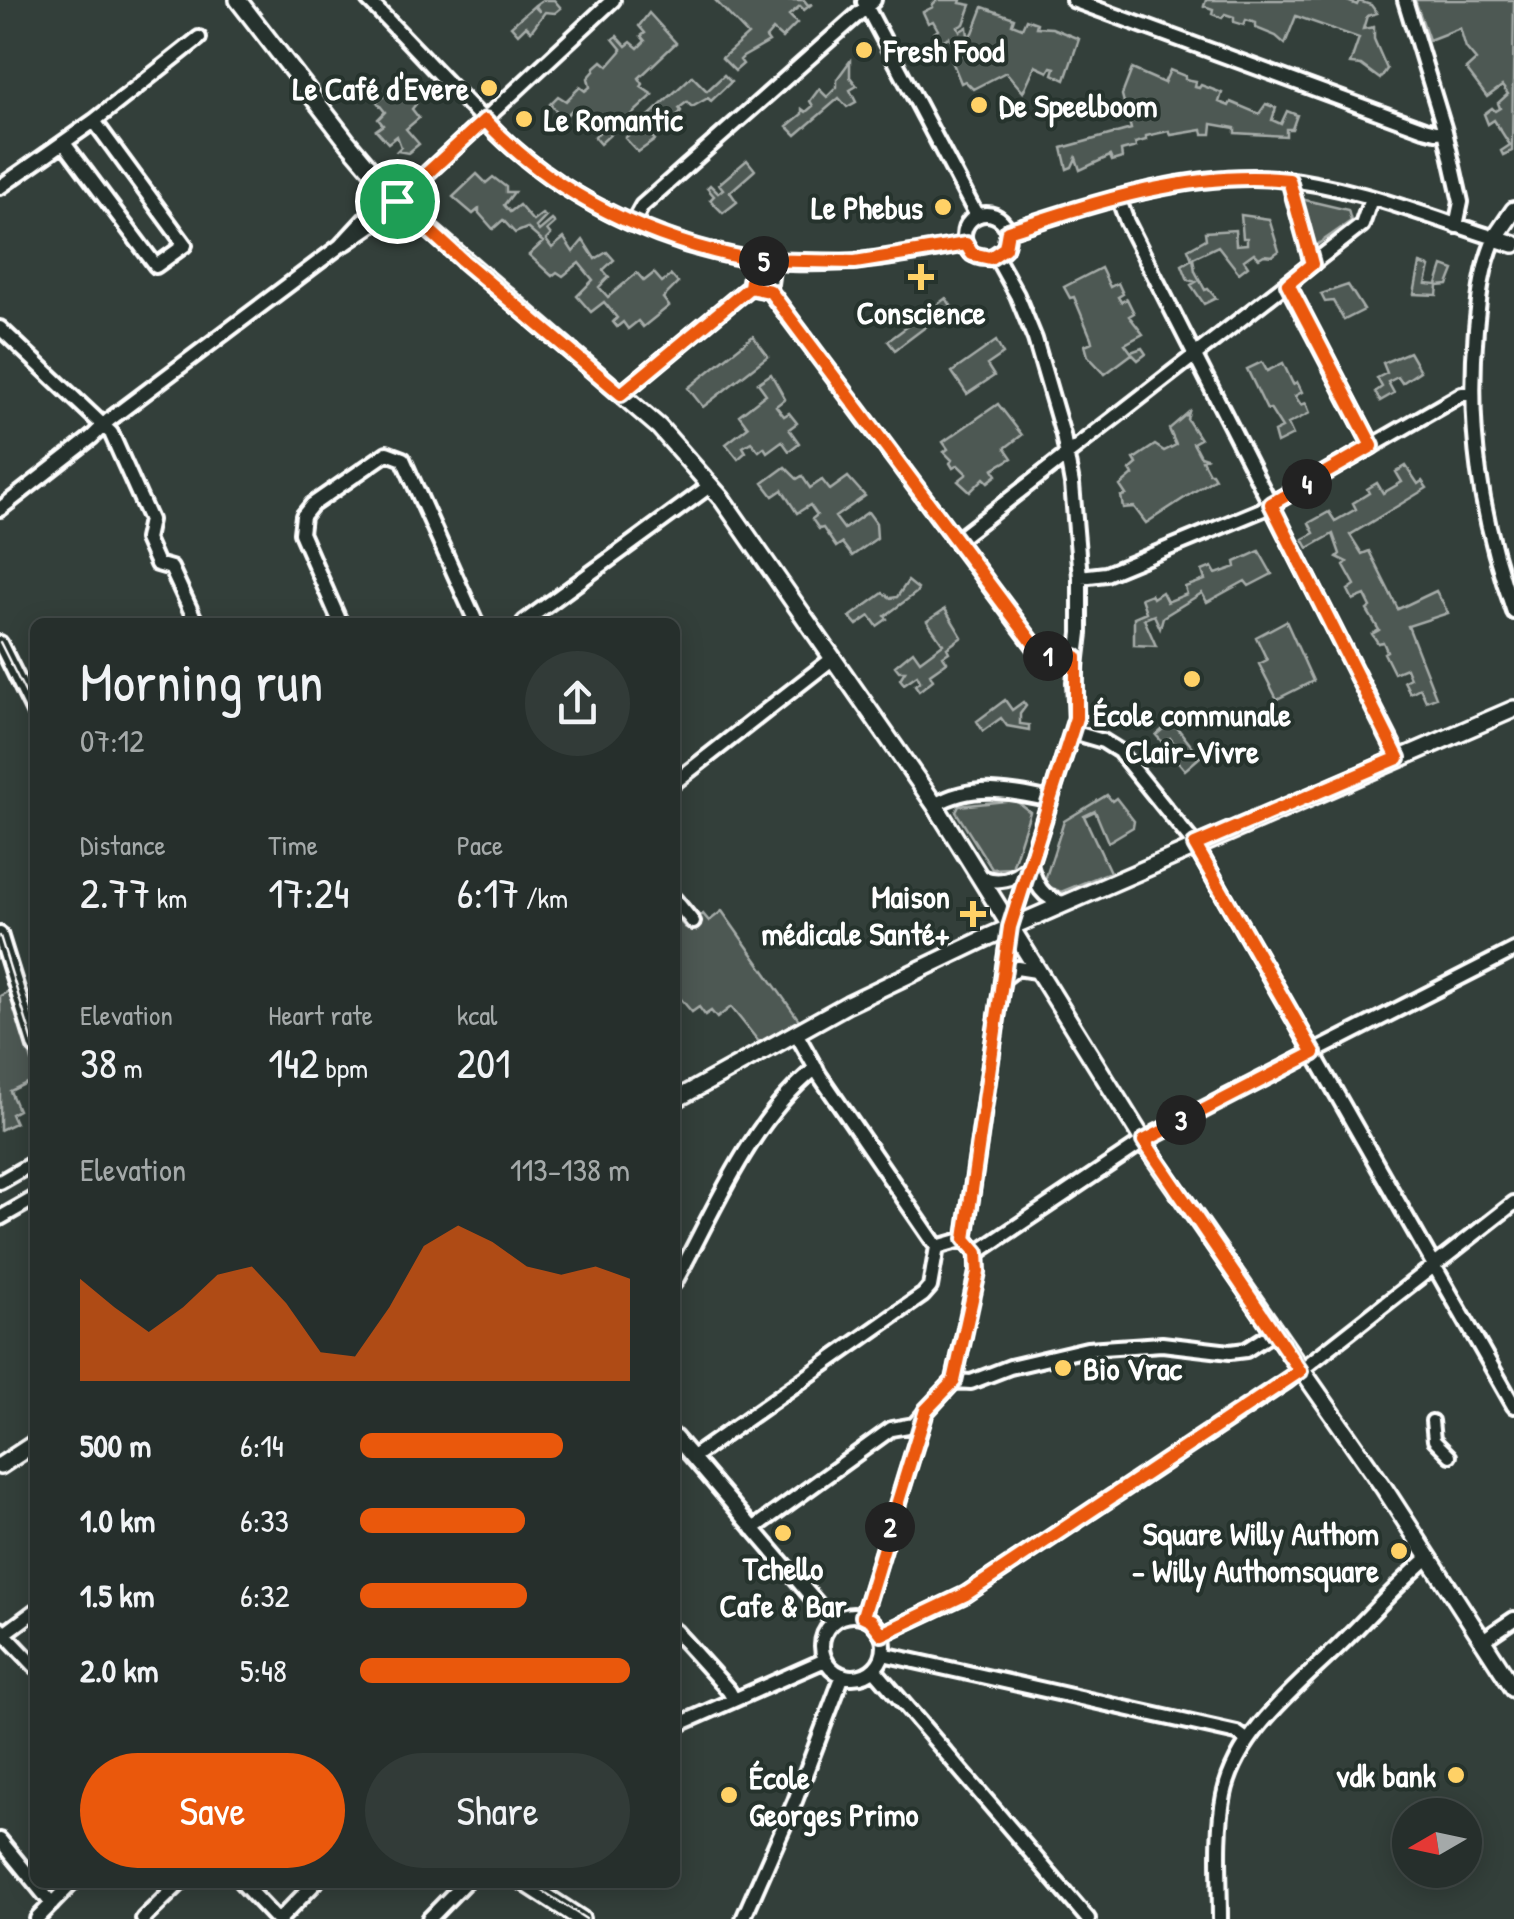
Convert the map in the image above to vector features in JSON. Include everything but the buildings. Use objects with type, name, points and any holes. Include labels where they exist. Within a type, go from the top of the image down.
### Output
[{"type":"street","points":[[238,0],[396,199],[659,428],[711,486],[935,805],[1144,1141],[1514,1689]]},
{"type":"street","points":[[368,0],[527,158],[586,201],[632,224],[701,247],[773,262],[869,261],[966,244]]},
{"type":"street","points":[[0,509],[340,246],[359,237],[613,0]]},
{"type":"street","points":[[1073,0],[1424,129],[1445,130]]},
{"type":"street","points":[[1404,0],[1445,130],[1461,202],[1456,226]]},
{"type":"street","points":[[632,224],[642,206],[868,2],[977,216]]},
{"type":"street","points":[[0,187],[64,143],[199,38]]},
{"type":"street","points":[[64,143],[156,266],[184,245],[94,120]]},
{"type":"street","points":[[1008,231],[1192,182],[1289,180],[1372,199],[1514,244]]},
{"type":"street","points":[[1289,180],[1312,264]]},
{"type":"street","points":[[957,540],[1362,225],[1372,199]]},
{"type":"street","points":[[1119,200],[1398,758]]},
{"type":"street","points":[[1514,210],[1488,254],[1478,305],[1472,394],[1486,526],[1514,612]]},
{"type":"street","points":[[977,216],[996,216],[1008,231],[1008,243],[996,256],[978,257],[966,244],[965,230],[977,216]]},
{"type":"street","points":[[753,1529],[891,1430],[914,1425],[954,1381],[978,1272],[977,1253],[965,1239],[1010,927],[1076,718],[1080,633],[1080,577],[1067,454],[1035,339],[996,256]]},
{"type":"street","points":[[621,394],[750,287],[754,260]]},
{"type":"street","points":[[770,291],[773,262]]},
{"type":"street","points":[[1288,284],[1372,446]]},
{"type":"street","points":[[750,287],[770,291],[1042,655],[1076,657]]},
{"type":"street","points":[[0,328],[111,433],[150,520],[146,539],[157,564],[172,568],[194,618]]},
{"type":"street","points":[[1080,577],[1106,574],[1271,504],[1462,394],[1472,394]]},
{"type":"street","points":[[338,618],[300,533],[303,516],[312,505],[387,453],[403,458],[474,618]]},
{"type":"street","points":[[530,618],[711,486]]},
{"type":"street","points":[[0,643],[30,704]]},
{"type":"street","points":[[680,778],[832,659]]},
{"type":"street","points":[[680,1097],[848,1004],[1063,902],[1514,708]]},
{"type":"street","points":[[1072,732],[1091,736],[1118,751],[1195,845],[1514,1406]]},
{"type":"street","points":[[935,805],[950,796],[999,790],[1051,800]]},
{"type":"street","points":[[980,876],[991,881],[1014,878],[1030,865]]},
{"type":"street","points":[[1030,865],[1044,894],[1063,902]]},
{"type":"street","points":[[680,906],[693,922]]},
{"type":"street","points":[[0,934],[30,1031]]},
{"type":"street","points":[[977,1253],[1144,1141],[1514,950]]},
{"type":"street","points":[[1003,980],[1006,973],[1017,968],[1036,971]]},
{"type":"street","points":[[693,1457],[930,1287],[937,1247],[796,1033]]},
{"type":"street","points":[[680,1273],[747,1150],[792,1086],[816,1068]]},
{"type":"street","points":[[0,1182],[30,1165]]},
{"type":"street","points":[[0,1218],[30,1201]]},
{"type":"street","points":[[882,1634],[966,1594],[1300,1371],[1514,1203]]},
{"type":"street","points":[[937,1247],[965,1239]]},
{"type":"street","points":[[954,1381],[970,1382],[1044,1357],[1106,1346],[1162,1344],[1230,1352],[1246,1350],[1274,1332]]},
{"type":"street","points":[[863,1616],[926,1410]]},
{"type":"street","points":[[1432,1421],[1434,1440],[1450,1456]]},
{"type":"street","points":[[680,1443],[833,1622]]},
{"type":"street","points":[[0,1466],[30,1447]]},
{"type":"street","points":[[1220,1919],[1224,1793],[1235,1762],[1248,1741],[1373,1608],[1429,1558]]},
{"type":"street","points":[[30,1614],[1,1633],[30,1661]]},
{"type":"street","points":[[848,1615],[871,1620],[882,1634],[883,1654],[865,1675],[843,1675],[826,1660],[823,1640],[833,1622],[848,1615]]},
{"type":"street","points":[[1483,1640],[1514,1619]]},
{"type":"street","points":[[680,1636],[734,1700]]},
{"type":"street","points":[[883,1654],[1237,1733],[1248,1741]]},
{"type":"street","points":[[680,1724],[826,1660]]},
{"type":"street","points":[[874,1669],[1088,1919]]},
{"type":"street","points":[[743,1919],[843,1675]]},
{"type":"street","points":[[0,1840],[30,1877]]},
{"type":"street","points":[[39,1888],[52,1904]]},
{"type":"street","points":[[37,1919],[67,1888]]},
{"type":"street","points":[[144,1919],[174,1888]]},
{"type":"street","points":[[246,1888],[278,1919],[310,1888]]},
{"type":"street","points":[[429,1919],[459,1888]]},
{"type":"street","points":[[533,1888],[581,1919]]},
{"type":"shaded area","points":[[542,0],[554,0],[561,8],[555,13],[545,12],[531,31],[526,26],[518,34],[511,26],[534,6],[540,12],[535,5]]},
{"type":"shaded area","points":[[715,0],[804,0],[812,4],[804,10],[800,6],[789,15],[797,23],[782,38],[773,30],[766,38],[769,42],[743,57],[743,64],[735,71],[722,58],[748,35]]},
{"type":"shaded area","points":[[937,0],[961,0],[960,3],[971,5],[964,24],[958,27],[960,31],[967,27],[968,36],[973,33],[983,7],[1014,18],[1012,24],[1022,28],[1026,19],[1037,23],[1036,27],[1052,28],[1079,39],[1065,80],[1053,74],[1055,68],[1048,72],[1035,66],[1023,92],[1006,72],[973,89],[965,81],[961,83],[952,61],[961,52],[955,54],[952,49],[956,46],[949,37],[940,42],[933,21],[928,23],[923,12]]},
{"type":"shaded area","points":[[1206,0],[1345,0],[1371,5],[1377,13],[1367,16],[1363,29],[1374,27],[1374,39],[1387,69],[1380,79],[1361,65],[1350,64],[1359,38],[1296,16],[1285,44],[1256,28],[1256,23],[1246,20],[1244,25],[1234,22],[1234,17],[1212,14],[1213,9],[1204,6]]},
{"type":"shaded area","points":[[1415,0],[1514,0],[1512,151],[1503,155],[1501,151],[1510,145],[1494,120],[1488,124],[1484,114],[1500,108],[1498,103],[1508,94],[1502,86],[1487,97],[1466,69],[1476,60],[1466,48],[1460,28],[1429,40]]},
{"type":"shaded area","points":[[649,13],[676,43],[639,78],[641,87],[653,95],[600,144],[594,137],[608,124],[600,115],[587,127],[572,110],[563,118],[550,104],[558,96],[566,101],[580,87],[585,91],[590,87],[588,78],[594,68],[602,61],[608,66],[622,50],[613,39],[617,36],[626,46],[631,42],[638,48],[645,41],[639,26]]},
{"type":"shaded area","points":[[850,61],[850,77],[857,86],[850,90],[856,102],[847,107],[839,98],[796,135],[787,126],[802,114],[802,109],[806,112],[813,106],[810,101],[819,89],[827,97],[837,87],[837,79]]},
{"type":"shaded area","points":[[1132,69],[1164,83],[1170,70],[1196,81],[1195,87],[1201,85],[1222,93],[1219,102],[1229,106],[1231,102],[1259,114],[1266,104],[1276,108],[1272,120],[1281,124],[1287,111],[1297,115],[1292,129],[1286,129],[1286,136],[1235,133],[1235,128],[1212,124],[1211,134],[1203,134],[1202,130],[1171,135],[1169,131],[1146,136],[1146,140],[1135,143],[1136,147],[1121,151],[1122,158],[1112,161],[1110,156],[1080,170],[1076,158],[1067,169],[1062,148],[1131,129],[1122,95]]},
{"type":"shaded area","points":[[724,75],[731,82],[711,101],[708,98],[692,107],[687,102],[679,108],[682,120],[663,132],[657,126],[649,133],[655,140],[638,152],[625,138],[692,76],[707,91]]},
{"type":"shaded area","points":[[395,87],[416,104],[412,109],[419,118],[406,129],[419,144],[408,153],[397,151],[401,147],[397,136],[388,143],[376,130],[383,125],[378,119],[385,112],[377,102]]},
{"type":"shaded area","points":[[747,160],[755,170],[730,192],[737,202],[723,213],[710,200],[714,196],[707,188],[710,185],[718,193],[723,189],[719,184]]},
{"type":"shaded area","points":[[477,174],[486,183],[493,177],[506,187],[506,192],[514,192],[504,205],[510,212],[519,205],[533,221],[542,214],[546,217],[536,227],[539,231],[552,220],[555,223],[547,230],[551,235],[546,240],[552,248],[564,238],[573,252],[583,240],[595,259],[607,252],[614,260],[603,270],[609,277],[599,287],[608,297],[637,273],[644,281],[654,273],[662,282],[671,275],[678,283],[663,298],[669,306],[643,327],[638,321],[628,329],[623,322],[617,327],[613,322],[617,318],[604,302],[591,312],[577,296],[593,280],[579,263],[563,276],[557,272],[552,276],[529,255],[543,242],[527,228],[515,233],[503,220],[493,229],[479,209],[473,214],[453,197]]},
{"type":"shaded area","points":[[1301,199],[1348,210],[1351,221],[1311,249]]},
{"type":"shaded area","points":[[1241,215],[1269,219],[1279,251],[1259,258],[1254,253],[1244,260],[1248,266],[1239,273],[1218,246],[1193,258],[1205,290],[1216,298],[1204,304],[1191,285],[1196,282],[1188,280],[1182,265],[1192,259],[1188,249],[1206,239],[1205,232],[1235,230],[1236,245],[1247,244]]},
{"type":"shaded area","points":[[1420,264],[1430,267],[1426,284],[1437,285],[1443,266],[1454,270],[1448,285],[1438,286],[1437,295],[1414,294]]},
{"type":"shaded area","points":[[1101,268],[1110,287],[1118,283],[1123,294],[1118,297],[1121,302],[1127,299],[1134,313],[1129,316],[1143,334],[1125,344],[1131,352],[1142,348],[1146,354],[1138,360],[1132,354],[1105,374],[1088,356],[1085,345],[1092,342],[1091,338],[1074,297],[1070,298],[1064,287]]},
{"type":"shaded area","points":[[1348,285],[1364,310],[1344,320],[1333,301],[1325,302],[1321,294]]},
{"type":"shaded area","points":[[946,298],[952,307],[895,350],[888,341]]},
{"type":"shaded area","points":[[753,336],[768,356],[703,407],[688,388]]},
{"type":"shaded area","points":[[996,341],[1003,354],[987,365],[994,376],[967,394],[952,372]]},
{"type":"shaded area","points":[[1409,352],[1420,371],[1402,383],[1398,377],[1388,382],[1394,393],[1380,401],[1375,392],[1382,387],[1377,378],[1387,373],[1383,363]]},
{"type":"shaded area","points":[[1262,362],[1267,371],[1283,363],[1293,384],[1297,382],[1302,392],[1295,396],[1301,405],[1306,403],[1310,413],[1288,424],[1293,435],[1277,443],[1274,432],[1282,428],[1267,410],[1247,369]]},
{"type":"shaded area","points":[[771,374],[785,399],[776,406],[797,423],[789,429],[799,443],[789,451],[782,441],[767,452],[764,447],[759,451],[751,442],[743,447],[746,452],[738,459],[726,444],[748,427],[739,415],[766,394],[758,383]]},
{"type":"shaded area","points":[[998,404],[1022,435],[1005,448],[1012,458],[993,469],[997,475],[988,482],[984,478],[970,492],[958,481],[967,474],[958,465],[953,468],[943,442]]},
{"type":"shaded area","points":[[1189,412],[1187,419],[1200,439],[1193,443],[1200,456],[1206,458],[1202,460],[1215,478],[1146,523],[1134,507],[1123,508],[1121,496],[1126,495],[1120,486],[1133,475],[1130,470],[1137,464],[1134,459],[1155,445],[1164,451],[1176,445],[1169,429]]},
{"type":"shaded area","points":[[1406,466],[1418,484],[1422,481],[1427,488],[1350,535],[1362,554],[1369,551],[1398,609],[1436,591],[1448,613],[1408,626],[1436,697],[1426,701],[1420,688],[1410,693],[1404,681],[1410,678],[1406,668],[1394,673],[1383,642],[1378,643],[1372,634],[1379,630],[1367,610],[1371,607],[1365,595],[1353,600],[1348,590],[1355,585],[1344,565],[1347,562],[1337,557],[1340,554],[1333,534],[1308,548],[1303,539],[1314,533],[1309,523],[1329,512],[1335,521],[1356,509],[1353,503],[1377,483],[1383,493],[1402,482],[1396,472]]},
{"type":"shaded area","points":[[785,467],[797,479],[802,476],[810,488],[822,480],[830,490],[848,477],[865,496],[835,517],[844,529],[868,512],[876,523],[877,538],[852,556],[842,543],[836,547],[812,519],[817,515],[810,505],[797,513],[782,490],[773,496],[763,483]]},
{"type":"shaded area","points":[[1259,551],[1272,574],[1249,586],[1245,581],[1207,602],[1202,593],[1163,617],[1160,628],[1154,615],[1144,619],[1156,646],[1134,645],[1134,617],[1146,612],[1141,598],[1151,594],[1153,598],[1162,592],[1167,602],[1187,594],[1185,587],[1205,580],[1202,571],[1212,567],[1216,574],[1236,567],[1235,562]]},
{"type":"shaded area","points":[[908,581],[918,589],[916,593],[877,626],[870,616],[857,625],[850,617],[883,593],[897,597]]},
{"type":"shaded area","points":[[945,609],[962,637],[947,648],[949,652],[943,656],[947,662],[930,674],[933,680],[919,691],[915,685],[920,681],[917,675],[904,684],[900,679],[905,671],[895,666],[913,651],[920,661],[943,644],[927,621]]},
{"type":"shaded area","points":[[1286,621],[1313,681],[1277,699],[1259,664],[1267,660],[1256,637]]},
{"type":"shaded area","points":[[1005,700],[1012,710],[1023,702],[1026,706],[1020,714],[1020,724],[1029,725],[1029,730],[1007,726],[1001,718],[983,731],[977,721]]},
{"type":"shaded area","points":[[1172,721],[1200,757],[1185,770],[1171,753],[1177,747],[1170,738],[1163,743],[1156,735]]},
{"type":"shaded area","points":[[1107,795],[1112,801],[1116,798],[1134,821],[1133,827],[1108,842],[1095,811],[1084,816],[1110,872],[1061,892],[1050,887],[1045,880],[1064,821]]},
{"type":"shaded area","points":[[1015,800],[1030,812],[1012,868],[992,869],[956,812],[959,806]]},
{"type":"shaded area","points":[[722,911],[799,1020],[759,1042],[731,1007],[717,1018],[711,1011],[705,1015],[699,1007],[692,1012],[680,998],[680,922],[685,927],[703,914],[709,921]]},
{"type":"shaded area","points":[[9,991],[30,1055],[30,1081],[10,1091],[18,1110],[11,1114],[15,1123],[0,1130],[0,996]]},
{"type":"tram line","points":[[0,642],[30,702]]},
{"type":"tram line","points":[[0,936],[30,1033]]},
{"type":"tram line","points":[[538,1888],[586,1919]]},
{"type":"place","name":"Fresh Food","points":[[864,50]]},
{"type":"place","name":"Le Café d'Evere","points":[[489,88]]},
{"type":"place","name":"De Speelboom","points":[[979,105]]},
{"type":"place","name":"Le Romantic","points":[[524,119]]},
{"type":"place","name":"Le Phebus","points":[[943,207]]},
{"type":"place","name":"Conscience","points":[[921,277]]},
{"type":"place","name":"École communale Clair-Vivre","points":[[1192,679]]},
{"type":"place","name":"Maison médicale Santé+","points":[[973,914]]},
{"type":"place","name":"Bio Vrac","points":[[1063,1368]]},
{"type":"place","name":"Tchello Cafe & Bar","points":[[783,1533]]},
{"type":"place","name":"Square Willy Authom - Willy Authomsquare","points":[[1399,1551]]},
{"type":"place","name":"vdk bank","points":[[1456,1775]]},
{"type":"place","name":"École Georges Primo","points":[[729,1795]]},
{"type":"route","points":[[397,201],[485,120],[536,165],[586,201],[632,224],[754,260],[750,287],[770,291],[1042,655],[1076,657],[1076,718],[1010,927],[965,1239],[977,1253],[978,1272],[954,1381],[926,1410],[863,1616],[878,1626],[882,1634],[966,1594],[1300,1371],[1144,1141],[1314,1053],[1195,845],[1398,758],[1271,504],[1372,446],[1288,284],[1312,264],[1289,180],[1192,182],[1119,200],[1008,231],[1005,248],[990,258],[972,254],[966,244],[883,260],[754,260],[752,275],[750,287],[621,394],[397,201]]}]
